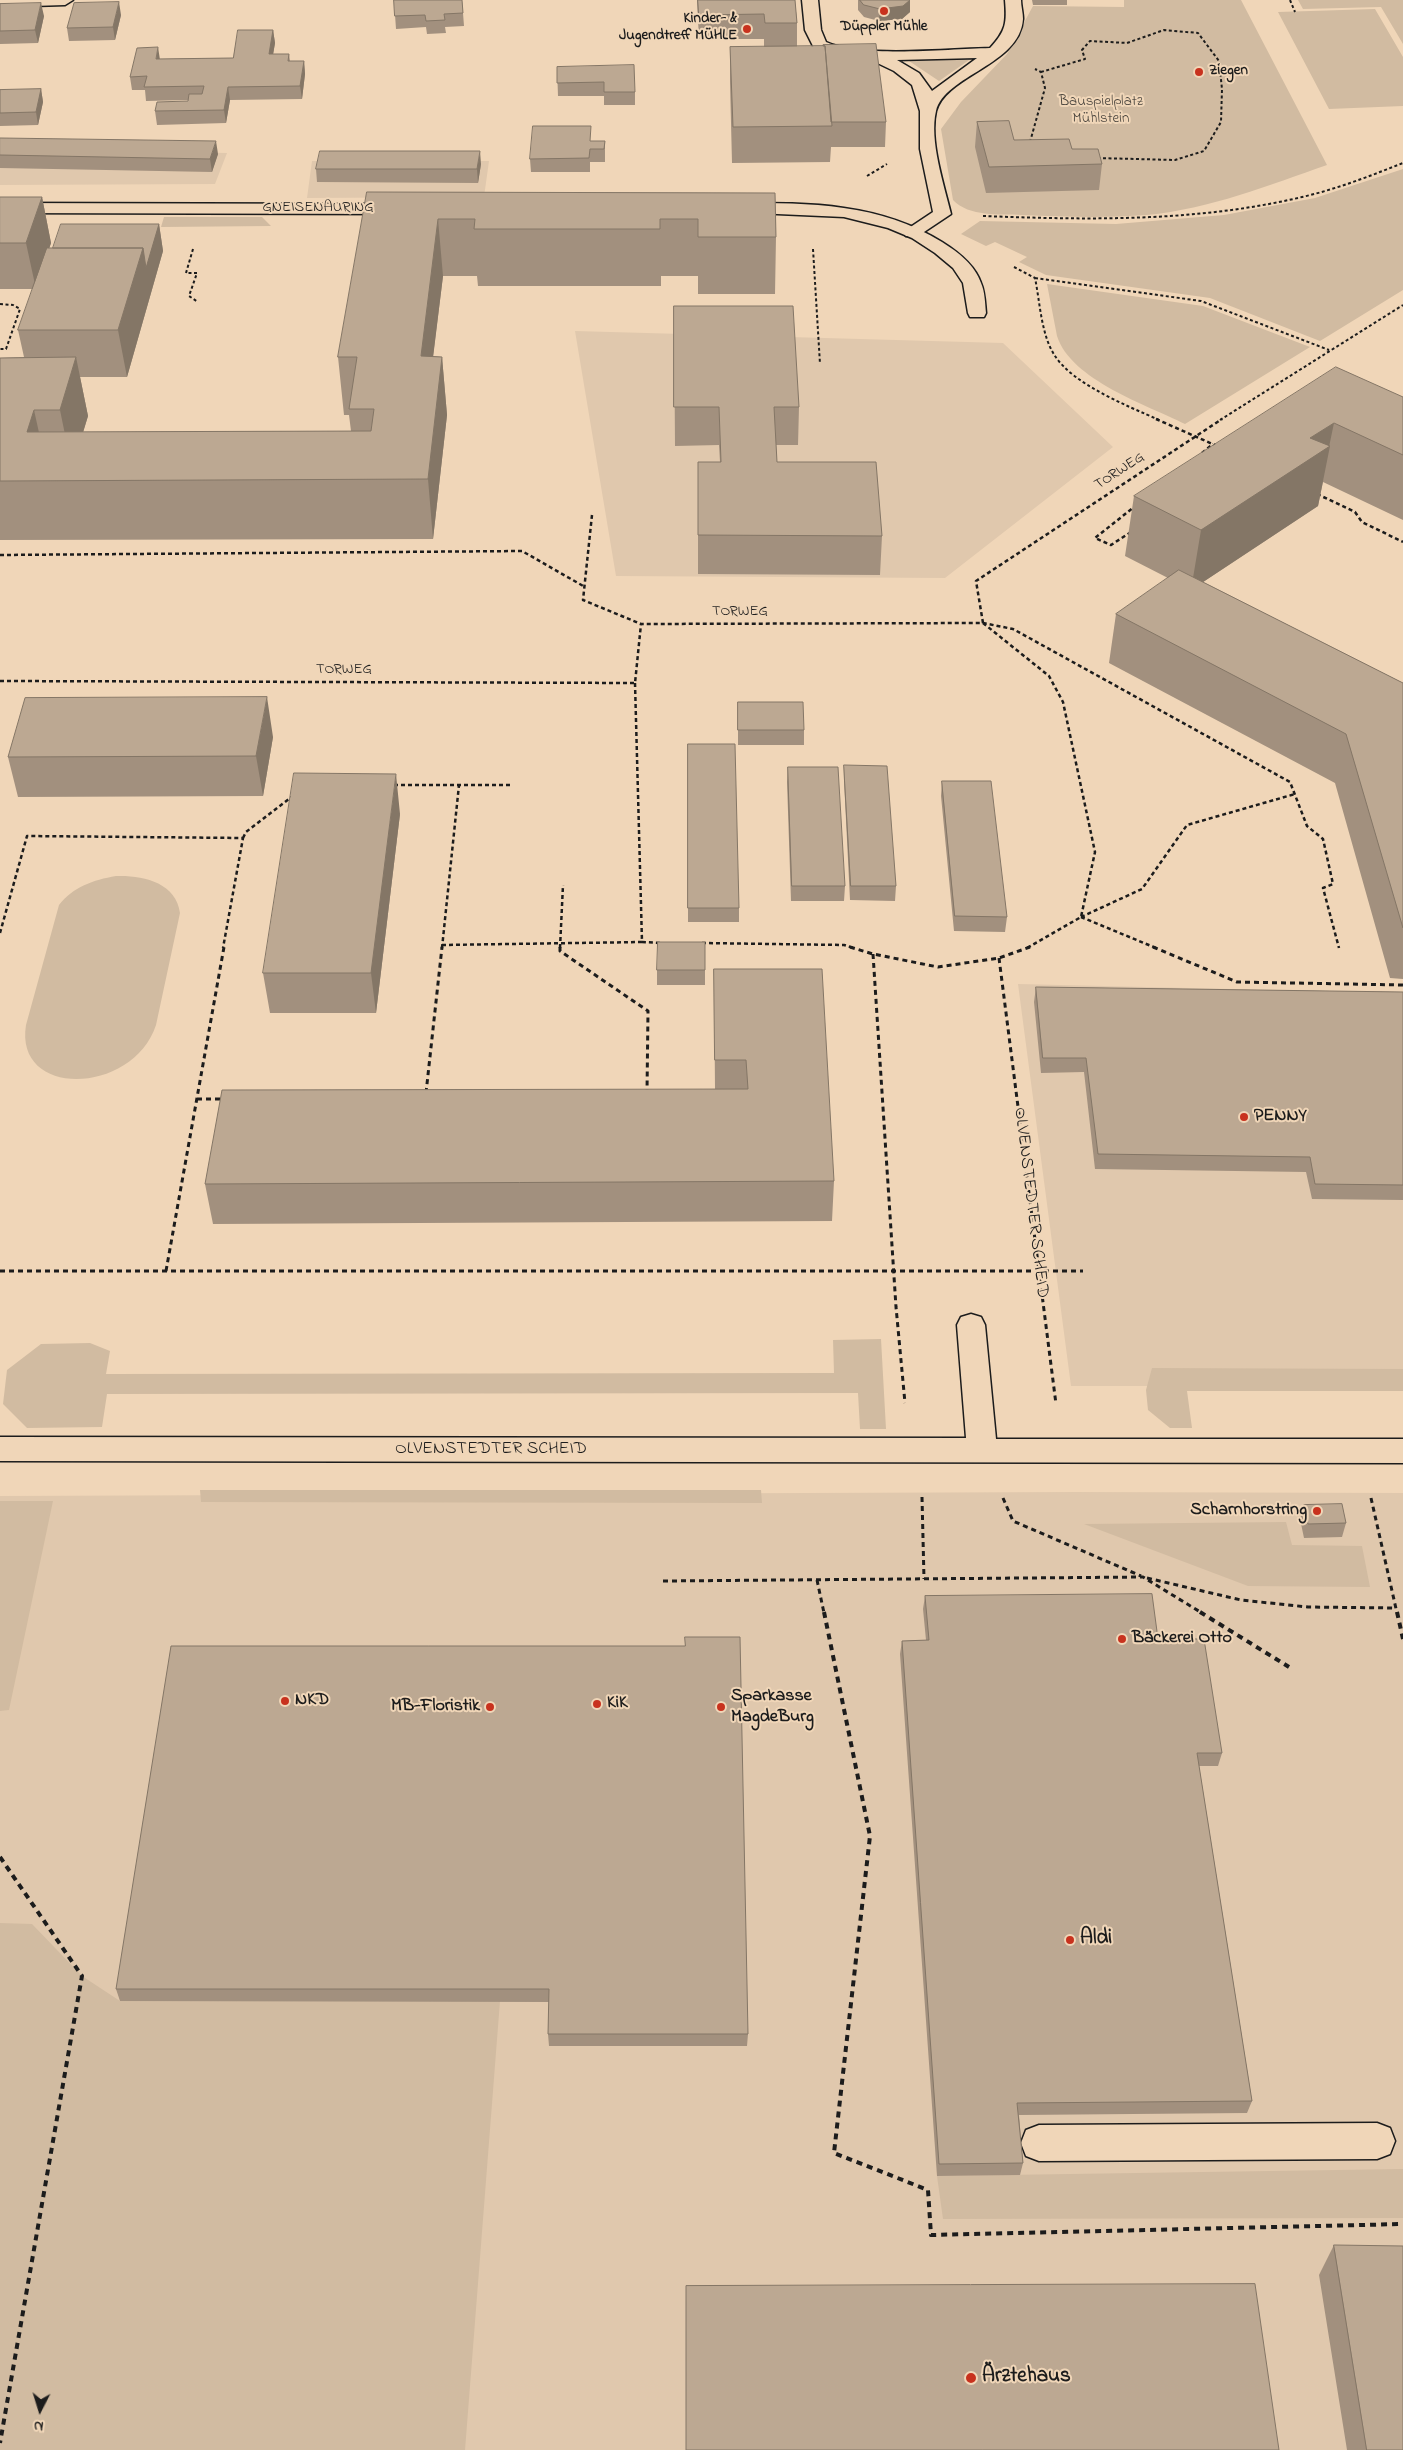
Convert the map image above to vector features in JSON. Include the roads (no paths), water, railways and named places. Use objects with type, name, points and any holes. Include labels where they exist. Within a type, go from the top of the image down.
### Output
[{"type":"street","points":[[0,2],[65,0]]},
{"type":"street","points":[[810,0],[815,37],[821,46],[838,52],[869,54],[996,53]]},
{"type":"street","points":[[928,110],[937,96],[996,53],[1013,26],[1016,9],[1013,0]]},
{"type":"street","points":[[869,54],[900,68],[918,82],[924,93],[928,110],[929,145],[942,214],[912,232]]},
{"type":"street","name":"GNEISENAURING","points":[[0,208],[420,209]]},
{"type":"street","points":[[721,208],[814,209],[866,215],[894,223],[935,245],[960,265],[972,283],[976,314]]},
{"type":"street","points":[[971,1325],[982,1450]]},
{"type":"street","name":"OLVENSTEDTER SCHEID","points":[[0,1449],[1062,1449],[1403,1451]]},
{"type":"street","points":[[1039,2144],[1376,2141]]},
{"type":"place","name":"Düppler Mühle","points":[[884,11]]},
{"type":"place","name":"Kinder- & Jugendtreff MÜHLE","points":[[747,29]]},
{"type":"place","name":"Ziegen","points":[[1199,72]]},
{"type":"place","name":"PENNY","points":[[1244,1117]]},
{"type":"place","name":"Scharnhorstring","points":[[1317,1511]]},
{"type":"place","name":"Bäckerei Otto","points":[[1122,1639]]},
{"type":"place","name":"NKD","points":[[285,1701]]},
{"type":"place","name":"KiK","points":[[597,1704]]},
{"type":"place","name":"MB-Floristik","points":[[490,1707]]},
{"type":"place","name":"Sparkasse MagdeBurg","points":[[721,1707]]},
{"type":"place","name":"Aldi","points":[[1070,1940]]},
{"type":"place","name":"Ärztehaus","points":[[971,2378]]},
{"type":"park label","name":"Bauspielplatz Mühlstein","points":[[1101,112]]}]
